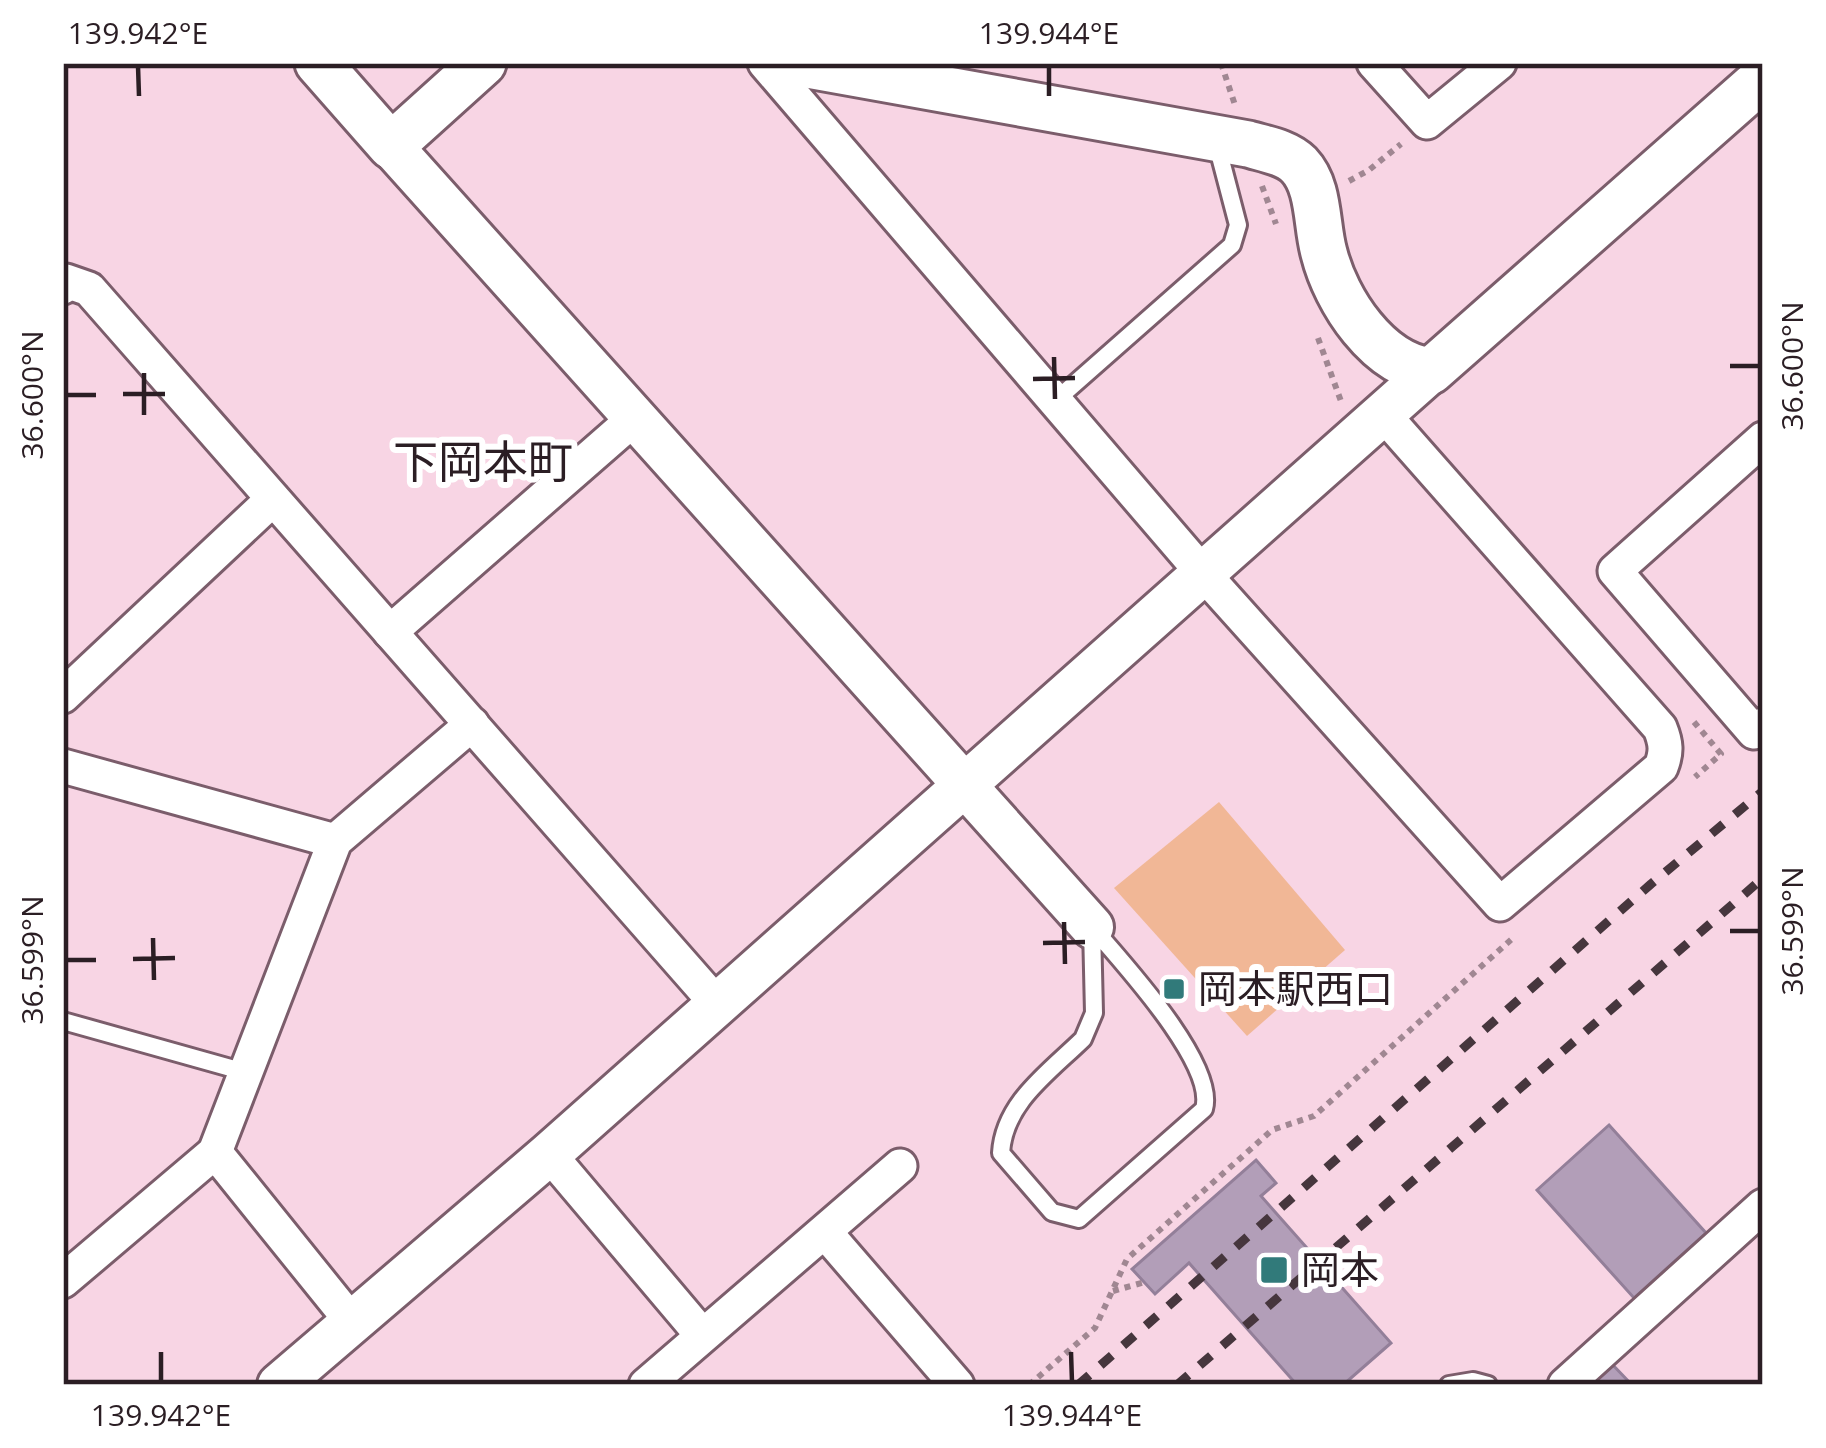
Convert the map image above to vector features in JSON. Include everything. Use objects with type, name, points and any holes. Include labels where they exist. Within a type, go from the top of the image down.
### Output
[{"type":"main road","points":[[318,63],[392,146],[484,63]]},
{"type":"main road","points":[[815,65],[1228,130],[1287,156],[1301,167],[1314,199],[1324,256],[1348,306],[1387,351],[1416,369],[1431,370],[1763,78]]},
{"type":"street","points":[[765,63],[1201,571],[1500,904],[1661,767],[1666,754],[1660,728],[1383,414]]},
{"type":"street","points":[[1374,63],[1427,122],[1499,63]]},
{"type":"street","points":[[392,146],[1092,927]]},
{"type":"street","points":[[63,287],[66,281],[89,289],[717,1004]]},
{"type":"street","points":[[279,1385],[549,1154],[1431,370]]},
{"type":"street","points":[[390,632],[636,417]]},
{"type":"street","points":[[1763,439],[1615,571],[1754,732],[1763,725]]},
{"type":"street","points":[[63,696],[273,499]]},
{"type":"street","points":[[63,1282],[214,1152],[335,841],[472,724]]},
{"type":"street","points":[[63,766],[335,841]]},
{"type":"street","points":[[214,1152],[352,1322]]},
{"type":"street","points":[[549,1154],[702,1335]]},
{"type":"street","points":[[646,1385],[900,1166]]},
{"type":"street","points":[[1565,1385],[1763,1205]]},
{"type":"street","points":[[825,1232],[957,1385]]},
{"type":"lane","points":[[1055,401],[1232,245],[1238,225],[1228,130]]},
{"type":"lane","points":[[1092,927],[1158,1003],[1198,1071],[1207,1098],[1204,1108],[1079,1219],[1052,1212],[1001,1154],[1002,1128],[1018,1102],[1083,1039],[1090,1026],[1094,1013],[1092,927]]},
{"type":"lane","points":[[63,1021],[245,1072]]},
{"type":"lane","points":[[1449,1385],[1473,1381],[1488,1385]]},
{"type":"path","points":[[1221,63],[1228,130]]},
{"type":"path","points":[[1314,199],[1370,170],[1427,122]]},
{"type":"path","points":[[1685,786],[1721,754],[1691,719]]},
{"type":"path","points":[[1029,1385],[1095,1328],[1127,1259],[1272,1130],[1314,1116],[1524,928]]},
{"type":"path","points":[[1113,1291],[1145,1282]]},
{"type":"shaded area","points":[[1219,802],[1345,950],[1247,1036],[1114,888]]},
{"type":"building","points":[[1609,1125],[1706,1233],[1634,1298],[1537,1190]]},
{"type":"building","points":[[1256,1160],[1276,1183],[1261,1196],[1391,1343],[1343,1385],[1297,1385],[1189,1263],[1155,1294],[1132,1269]]},
{"type":"building","points":[[1610,1362],[1632,1385],[1584,1385]]},
{"type":"railway","points":[[1078,1385],[1763,791]]},
{"type":"railway","points":[[1177,1385],[1763,878]]},
{"type":"place","name":"岡本駅西口","points":[[1174,989]]},
{"type":"place","name":"岡本","points":[[1274,1270]]},
{"type":"district","name":"下岡本町","points":[[483,462]]}]
